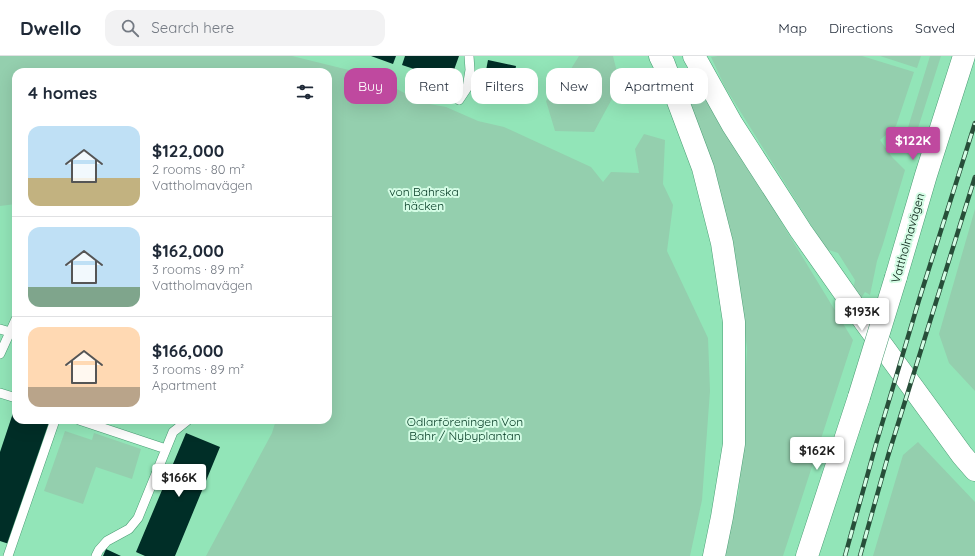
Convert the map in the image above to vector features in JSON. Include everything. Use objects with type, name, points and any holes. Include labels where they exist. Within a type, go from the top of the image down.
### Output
[{"type":"main road","points":[[660,56],[703,168],[722,243],[734,322],[734,444],[714,556]]},
{"type":"main road","points":[[694,56],[732,124],[801,232],[962,455],[975,470]]},
{"type":"main road","name":"Vattholmavägen","points":[[807,556],[859,397],[926,175],[964,56]]},
{"type":"lane","points":[[463,94],[467,88],[470,70],[469,56]]},
{"type":"lane","points":[[0,354],[12,328]]},
{"type":"lane","points":[[0,329],[10,332]]},
{"type":"lane","points":[[0,393],[12,397]]},
{"type":"lane","points":[[8,556],[54,424]]},
{"type":"lane","points":[[101,424],[166,449]]},
{"type":"lane","points":[[96,556],[107,541],[129,529],[138,518],[173,432],[183,424]]},
{"type":"green space","points":[[0,56],[292,56],[344,69],[344,104],[397,104],[397,89],[405,93],[405,104],[430,104],[446,107],[478,121],[504,127],[591,167],[603,182],[611,172],[639,173],[635,149],[644,134],[665,140],[663,184],[673,205],[667,251],[708,338],[710,391],[702,500],[690,556],[206,556],[272,433],[275,424],[332,424],[332,68],[12,68],[12,204],[0,206]]},
{"type":"green space","points":[[579,56],[613,56],[616,68],[610,68],[610,102],[594,132],[555,131],[547,104],[602,104],[602,68],[572,68]]},
{"type":"green space","points":[[862,56],[914,72],[896,126],[880,140],[892,157],[905,170],[877,261],[870,295],[865,292],[860,300],[853,290],[855,280],[838,253],[826,249],[725,87],[711,57]]},
{"type":"green space","points":[[880,56],[921,56],[917,68]]},
{"type":"green space","points":[[930,56],[941,56],[911,150],[905,151],[902,147]]},
{"type":"green space","points":[[708,100],[853,340],[783,556],[723,556],[739,493],[747,349],[735,253],[710,157],[689,104],[708,104]]},
{"type":"green space","points":[[975,209],[975,391],[949,363],[939,334]]},
{"type":"green space","points":[[65,431],[92,440],[94,433],[141,449],[132,479],[96,467],[83,504],[44,491]]},
{"type":"green space","points":[[918,442],[975,502],[975,556],[873,556],[903,455]]},
{"type":"building","points":[[371,56],[396,56],[393,64]]},
{"type":"building","points":[[405,56],[459,56],[455,68],[411,68],[402,65]]},
{"type":"building","points":[[488,60],[516,66],[516,68],[486,68]]},
{"type":"building","points":[[12,416],[12,424],[50,424],[9,544],[0,541],[0,452]]},
{"type":"building","points":[[186,433],[220,447],[175,556],[145,556],[136,552]]},
{"type":"building","points":[[106,549],[121,556],[103,556]]},
{"type":"railway","points":[[845,556],[876,444],[919,300],[975,123]]},
{"type":"railway","points":[[860,556],[888,456],[975,177]]},
{"type":"park label","name":"von Bahrska häcken","points":[[424,199]]},
{"type":"park label","name":"Odlarföreningen Von Bahr / Nybyplantan","points":[[465,429]]}]
